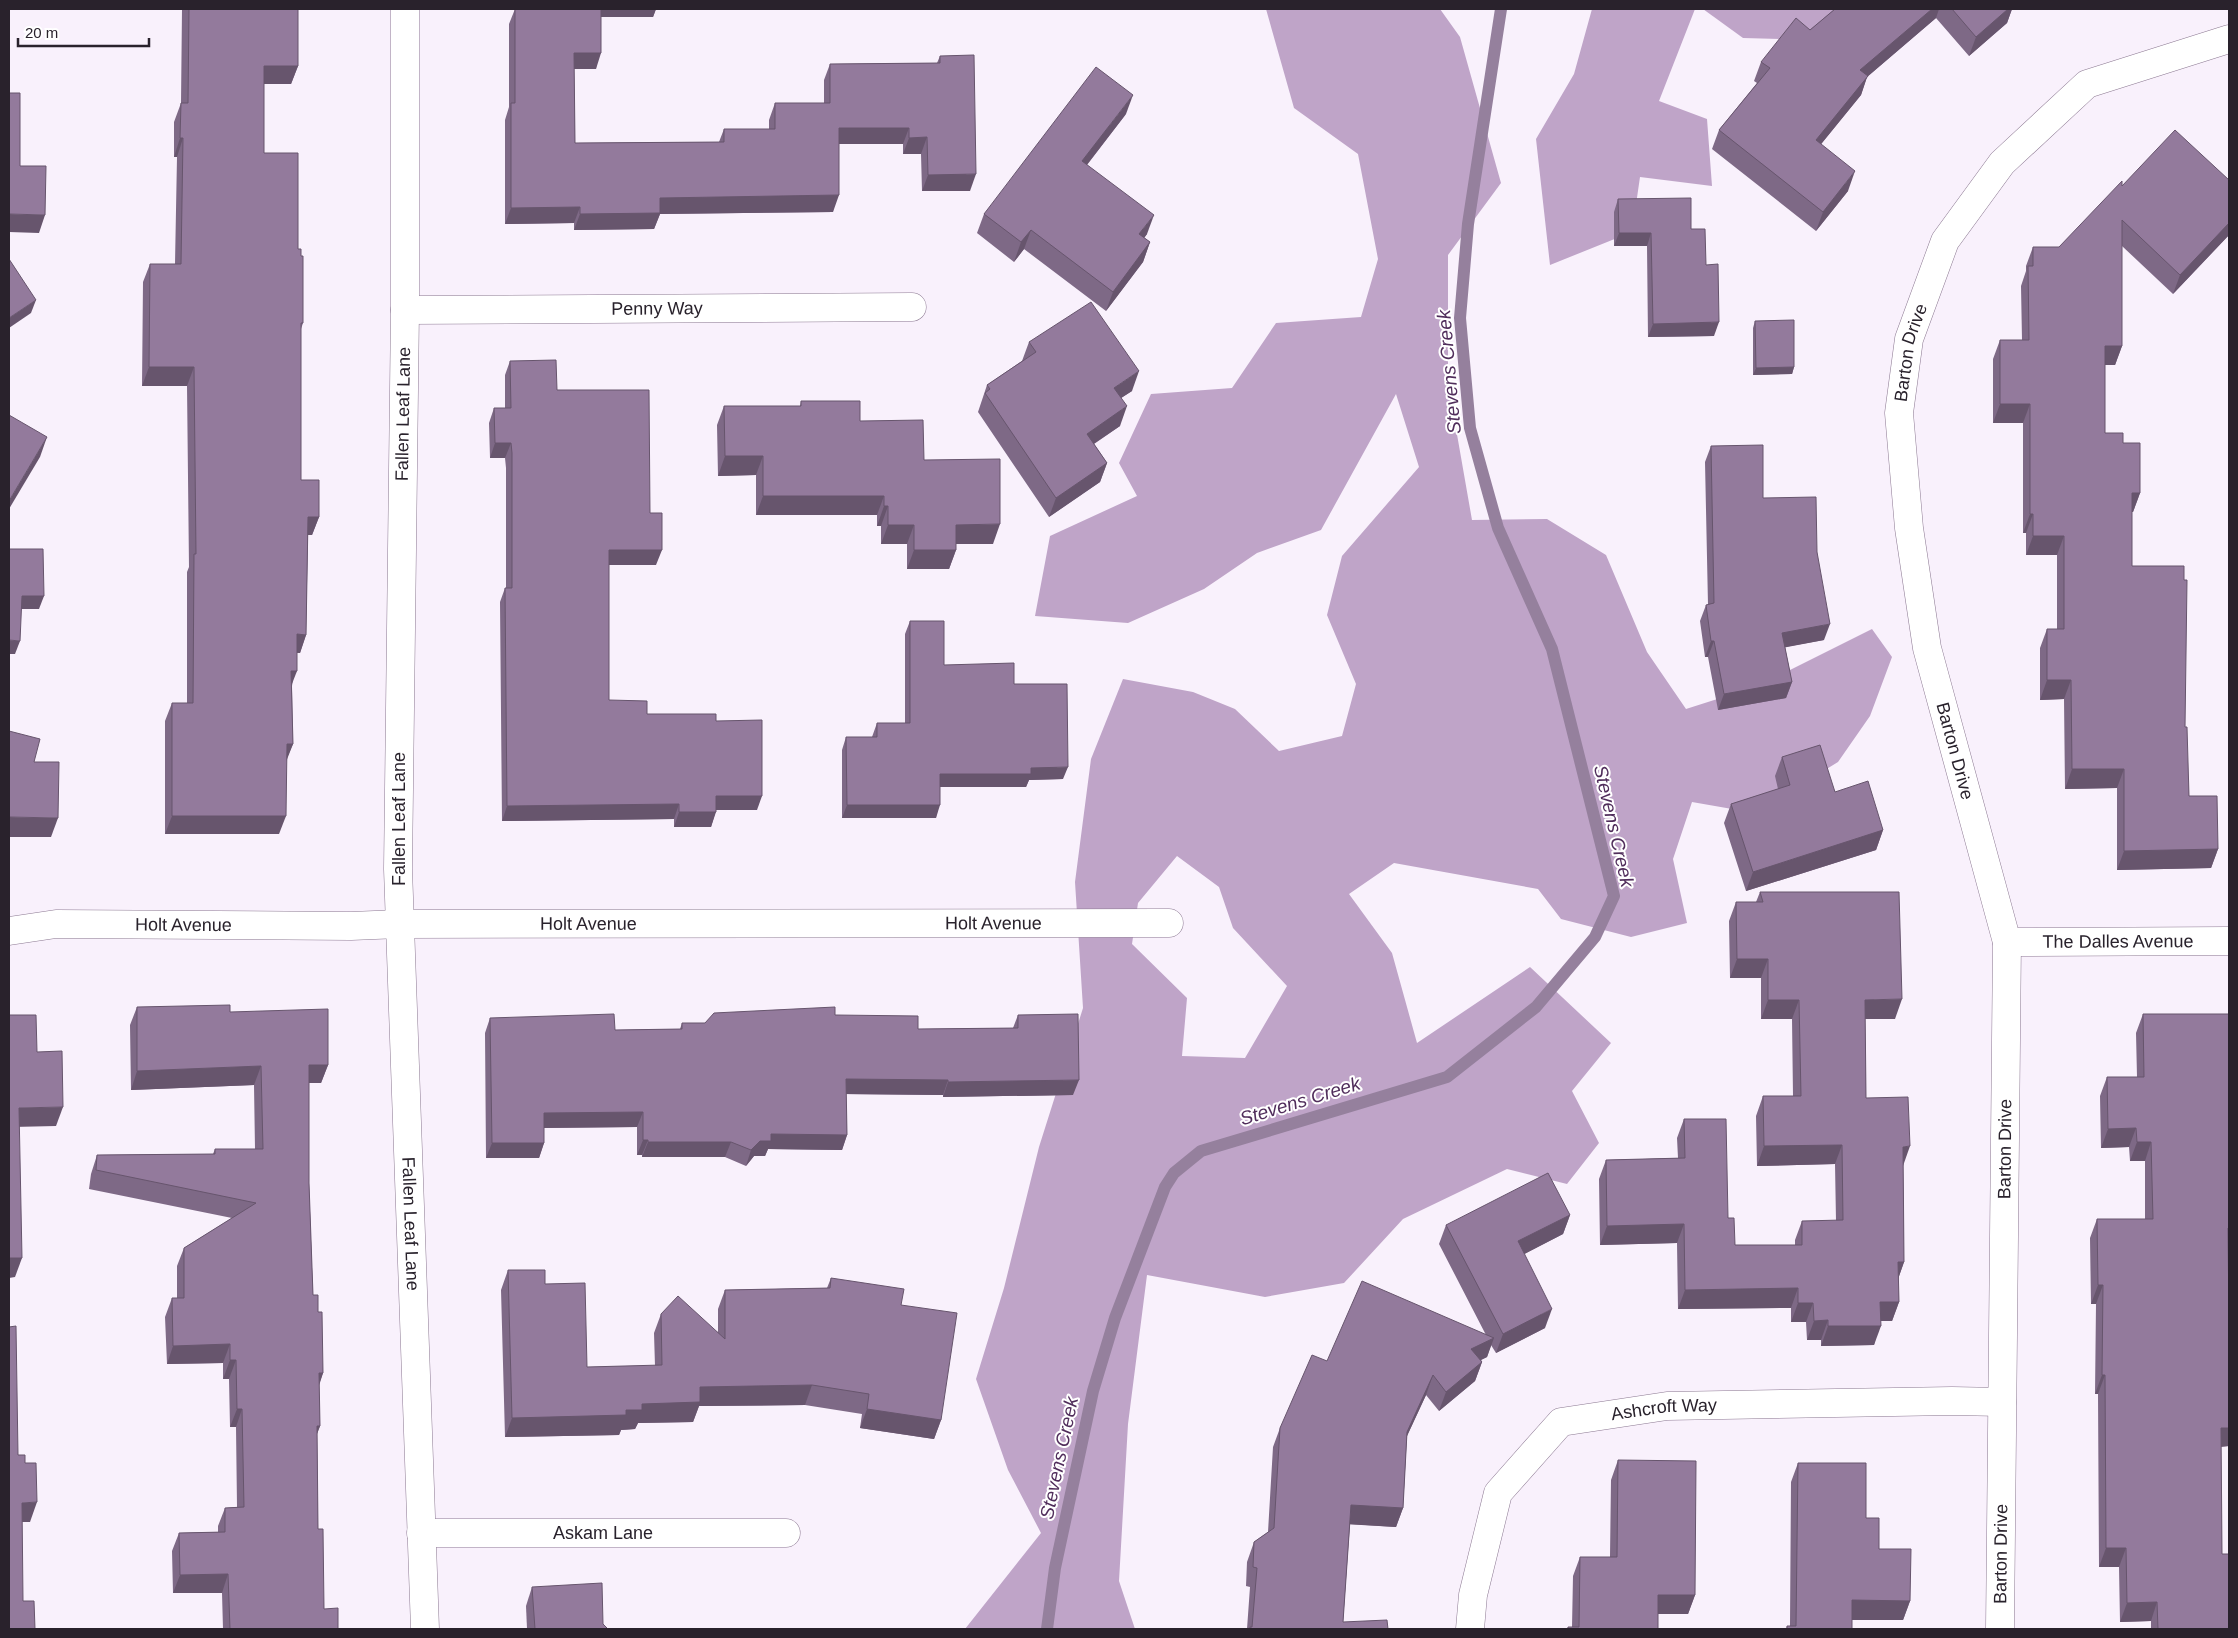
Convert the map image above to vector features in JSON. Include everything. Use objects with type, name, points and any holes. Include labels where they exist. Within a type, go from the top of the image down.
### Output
[{"type":"street","name":"Fallen Leaf Lane","points":[[404,9],[404,310],[398,869],[425,1629]]},
{"type":"street","name":"Barton Drive","points":[[2000,1629],[2007,942],[1927,648],[1909,528],[1899,413],[1909,339],[1945,241],[2002,163],[2087,84],[2229,39]]},
{"type":"street","name":"Penny Way","points":[[404,310],[912,307]]},
{"type":"street","name":"Holt Avenue","points":[[9,931],[56,924],[351,926],[399,924],[1169,923]]},
{"type":"street","name":"The Dalles Avenue","points":[[2007,942],[2229,941]]},
{"type":"street","name":"Ashcroft Way","points":[[1470,1629],[1473,1595],[1498,1493],[1561,1422],[1667,1406],[1952,1401],[2002,1402]]},
{"type":"street","name":"Askam Lane","points":[[421,1533],[786,1533]]},
{"type":"shaded area","points":[[1266,9],[1440,9],[1460,37],[1501,183],[1448,255],[1448,383],[1472,520],[1547,519],[1606,555],[1647,652],[1686,709],[1758,686],[1872,629],[1892,657],[1870,716],[1838,762],[1755,813],[1692,802],[1673,859],[1687,923],[1631,937],[1561,919],[1538,889],[1394,863],[1349,894],[1392,953],[1417,1043],[1530,967],[1611,1043],[1572,1091],[1599,1143],[1567,1184],[1507,1169],[1403,1219],[1344,1283],[1265,1297],[1147,1275],[1128,1424],[1119,1581],[1135,1629],[965,1629],[1041,1533],[1008,1470],[976,1379],[1004,1288],[1039,1147],[1083,1008],[1075,882],[1091,759],[1123,679],[1193,692],[1235,709],[1279,751],[1342,736],[1356,684],[1327,615],[1342,556],[1419,467],[1396,394],[1321,530],[1257,553],[1204,589],[1128,623],[1035,616],[1050,536],[1137,496],[1119,463],[1151,394],[1232,388],[1276,323],[1361,317],[1378,259],[1358,154],[1294,108]],"holes":[[[1177,856],[1219,887],[1233,928],[1287,986],[1245,1058],[1182,1056],[1187,998],[1132,944],[1138,903]]]},
{"type":"shaded area","points":[[1592,9],[1695,9],[1659,101],[1707,119],[1712,186],[1640,177],[1632,232],[1550,265],[1536,139],[1574,74]]},
{"type":"shaded area","points":[[1703,9],[1848,9],[1820,40],[1743,38]]},
{"type":"building","points":[[189,9],[298,9],[298,66],[264,66],[264,153],[298,153],[298,249],[301,249],[301,256],[303,256],[301,480],[319,480],[319,517],[308,517],[306,635],[297,634],[297,671],[291,671],[293,744],[287,744],[286,816],[172,816],[172,703],[193,703],[194,554],[196,554],[194,367],[149,367],[150,264],[181,264],[183,138],[180,138],[181,103],[188,103]]},
{"type":"building","points":[[515,9],[601,9],[601,53],[574,53],[575,143],[724,142],[724,129],[775,129],[775,103],[830,103],[830,64],[940,63],[940,56],[974,55],[976,174],[928,175],[927,137],[909,138],[909,128],[839,128],[839,195],[660,198],[660,213],[580,214],[580,207],[511,208],[511,103],[515,103]]},
{"type":"building","points":[[1835,9],[1932,9],[1860,70],[1868,76],[1816,140],[1855,171],[1823,212],[1719,130],[1770,68],[1761,62],[1796,18],[1810,30]]},
{"type":"building","points":[[1952,9],[2008,9],[1976,37]]},
{"type":"building","points":[[1096,67],[1133,95],[1082,161],[1154,215],[1139,234],[1150,242],[1113,292],[1031,230],[1021,242],[984,214]]},
{"type":"building","points":[[9,93],[20,93],[20,166],[46,166],[45,215],[9,214]]},
{"type":"building","points":[[2175,130],[2229,180],[2229,223],[2180,275],[2122,220],[2122,346],[2105,346],[2105,433],[2123,433],[2123,443],[2140,443],[2140,493],[2132,493],[2132,566],[2184,566],[2184,580],[2187,580],[2185,727],[2187,727],[2189,796],[2217,796],[2218,849],[2124,851],[2124,769],[2072,769],[2071,680],[2047,680],[2047,629],[2064,629],[2064,536],[2033,536],[2033,514],[2030,514],[2030,404],[2000,404],[2000,340],[2029,340],[2028,266],[2033,266],[2033,247],[2059,247],[2122,181],[2122,186]]},
{"type":"building","points":[[1691,198],[1691,229],[1705,229],[1706,265],[1718,264],[1719,322],[1653,324],[1651,233],[1619,233],[1618,199]]},
{"type":"building","points":[[9,259],[36,300],[9,318]]},
{"type":"building","points":[[1091,302],[1139,371],[1114,388],[1127,406],[1087,434],[1107,463],[1056,498],[985,393],[990,389],[987,385],[1036,352],[1029,342]]},
{"type":"building","points":[[1794,320],[1794,367],[1756,368],[1755,321]]},
{"type":"building","points":[[556,360],[557,390],[649,390],[650,513],[662,513],[662,550],[609,550],[609,700],[647,701],[647,714],[716,714],[716,721],[762,720],[762,796],[716,796],[716,812],[679,812],[679,804],[507,806],[505,588],[512,588],[512,453],[511,443],[495,443],[494,408],[511,408],[510,361]]},
{"type":"building","points":[[801,401],[860,401],[860,421],[923,420],[924,460],[1000,459],[1000,524],[956,525],[956,550],[914,550],[914,525],[888,525],[888,506],[884,506],[884,496],[763,496],[763,456],[725,456],[724,406],[801,406]]},
{"type":"building","points":[[9,415],[47,437],[9,501]]},
{"type":"building","points":[[1763,445],[1763,498],[1816,497],[1817,552],[1830,624],[1782,633],[1792,682],[1724,694],[1714,641],[1711,641],[1706,605],[1714,603],[1711,446]]},
{"type":"building","points":[[9,549],[43,549],[44,596],[22,596],[20,641],[9,640]]},
{"type":"building","points":[[910,621],[944,621],[944,665],[1014,663],[1014,684],[1067,684],[1068,767],[1031,768],[1031,774],[940,774],[940,805],[847,805],[846,737],[877,737],[877,723],[910,723]]},
{"type":"building","points":[[9,731],[40,739],[34,762],[59,762],[58,818],[9,817]]},
{"type":"building","points":[[1820,745],[1835,792],[1868,781],[1883,830],[1753,872],[1731,804],[1790,785],[1782,757]]},
{"type":"building","points":[[1760,892],[1899,892],[1902,999],[1865,1000],[1866,1098],[1908,1097],[1910,1146],[1903,1147],[1904,1262],[1898,1262],[1899,1302],[1880,1302],[1881,1326],[1828,1326],[1828,1320],[1814,1321],[1813,1303],[1798,1303],[1798,1288],[1685,1290],[1684,1224],[1607,1226],[1606,1160],[1685,1158],[1684,1119],[1726,1119],[1728,1218],[1734,1218],[1735,1245],[1802,1245],[1802,1221],[1843,1220],[1842,1145],[1764,1146],[1763,1096],[1801,1096],[1799,1000],[1768,1000],[1768,959],[1737,959],[1736,902],[1763,902]]},
{"type":"building","points":[[230,1005],[230,1012],[328,1009],[328,1065],[309,1065],[309,1183],[313,1295],[318,1295],[318,1312],[322,1312],[323,1373],[319,1373],[320,1426],[317,1426],[318,1529],[323,1529],[324,1609],[338,1608],[338,1629],[230,1629],[228,1574],[180,1575],[179,1533],[225,1532],[225,1508],[244,1507],[242,1409],[237,1409],[236,1360],[230,1360],[230,1344],[173,1346],[172,1298],[184,1298],[184,1248],[256,1203],[96,1170],[97,1155],[215,1154],[215,1149],[263,1149],[261,1066],[137,1071],[137,1007]]},
{"type":"building","points":[[835,1007],[835,1015],[918,1016],[918,1029],[1018,1028],[1018,1015],[1078,1014],[1079,1080],[948,1082],[948,1080],[846,1079],[847,1135],[771,1134],[771,1141],[760,1141],[751,1150],[731,1142],[648,1142],[648,1140],[643,1140],[643,1112],[544,1113],[544,1143],[492,1143],[490,1018],[614,1014],[615,1030],[682,1029],[682,1023],[705,1023],[714,1013]]},
{"type":"building","points":[[2143,1014],[2229,1014],[2229,1428],[2221,1428],[2222,1554],[2229,1554],[2229,1629],[2158,1629],[2157,1602],[2127,1603],[2126,1548],[2106,1548],[2105,1375],[2102,1375],[2103,1285],[2098,1285],[2097,1219],[2153,1219],[2151,1142],[2137,1142],[2136,1128],[2108,1129],[2107,1077],[2144,1077]]},
{"type":"building","points":[[9,1015],[36,1015],[37,1052],[62,1051],[63,1107],[19,1108],[22,1258],[9,1258]]},
{"type":"building","points":[[1548,1173],[1570,1215],[1518,1241],[1552,1309],[1503,1334],[1446,1225]]},
{"type":"building","points":[[508,1270],[545,1270],[545,1284],[585,1283],[587,1367],[662,1365],[661,1314],[678,1296],[725,1339],[725,1290],[830,1288],[831,1278],[904,1289],[901,1305],[957,1313],[941,1420],[867,1409],[869,1394],[812,1385],[700,1387],[700,1402],[642,1404],[642,1410],[626,1410],[626,1415],[512,1418]]},
{"type":"building","points":[[1362,1281],[1494,1338],[1471,1349],[1482,1362],[1446,1392],[1433,1375],[1407,1432],[1403,1508],[1351,1505],[1343,1622],[1387,1620],[1388,1629],[1250,1629],[1252,1627],[1257,1568],[1253,1567],[1254,1542],[1274,1528],[1280,1428],[1312,1355],[1327,1361]]},
{"type":"building","points":[[16,1326],[18,1455],[25,1455],[25,1463],[36,1463],[37,1502],[22,1503],[23,1601],[34,1601],[35,1629],[9,1629],[9,1327]]},
{"type":"building","points":[[1618,1460],[1696,1461],[1695,1595],[1658,1595],[1658,1629],[1568,1629],[1568,1627],[1579,1627],[1580,1557],[1617,1557]]},
{"type":"building","points":[[1798,1463],[1866,1463],[1866,1518],[1879,1518],[1879,1549],[1911,1549],[1910,1601],[1852,1600],[1852,1629],[1787,1629],[1787,1626],[1796,1626]]},
{"type":"building","points":[[602,1583],[603,1624],[608,1629],[535,1629],[532,1587]]},
{"type":"waterway","name":"Stevens Creek","points":[[1047,1629],[1055,1568],[1093,1391],[1115,1318],[1165,1187],[1174,1173],[1201,1151],[1447,1077],[1536,1007],[1595,937],[1614,896],[1552,649],[1498,528],[1470,428],[1460,318],[1468,224],[1501,9]]}]
